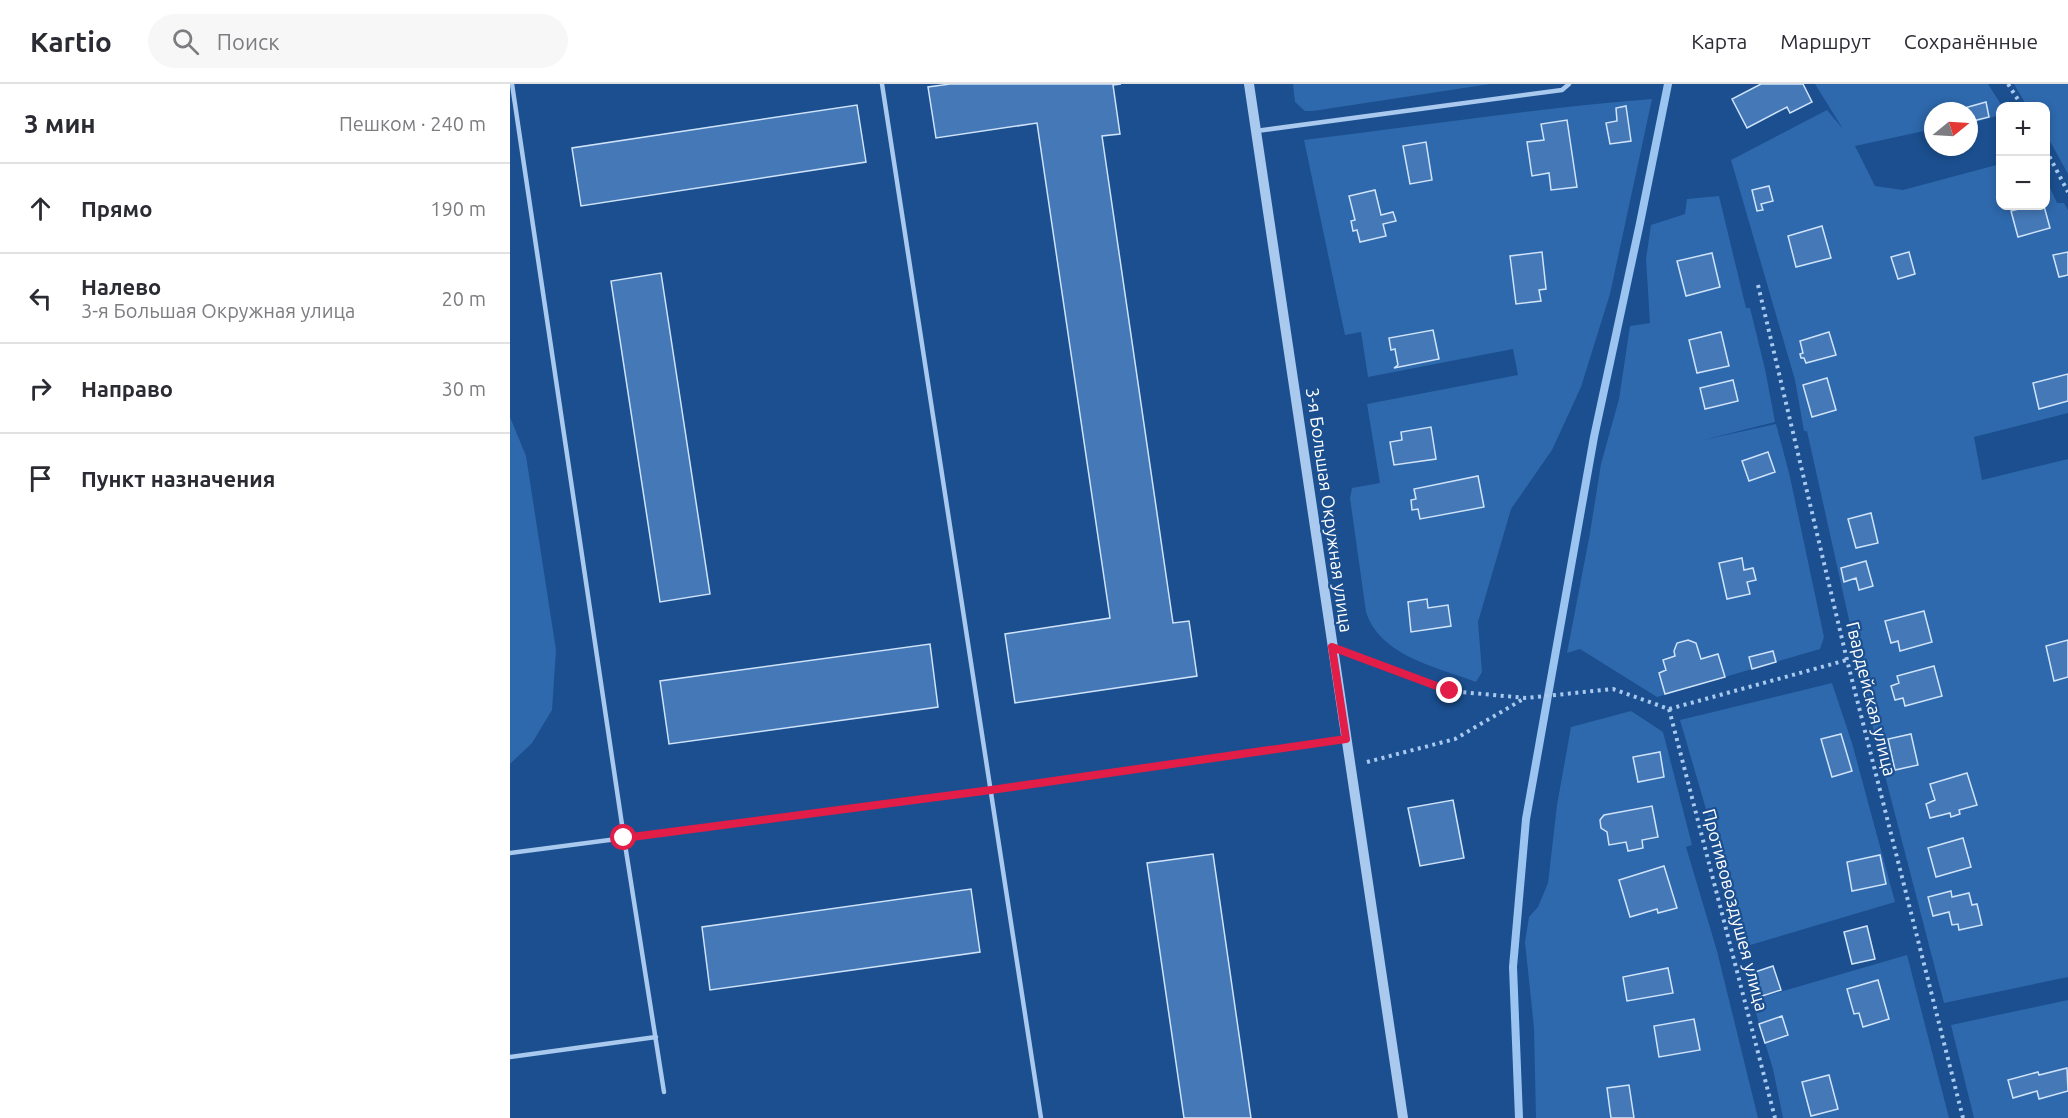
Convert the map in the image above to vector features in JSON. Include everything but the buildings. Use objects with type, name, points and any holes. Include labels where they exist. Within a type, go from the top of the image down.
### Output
[{"type":"street","name":"3-я Большая Окружная улица","points":[[1249,84],[1403,1118]]},
{"type":"lane","points":[[512,84],[664,1092]]},
{"type":"lane","points":[[882,84],[1041,1118]]},
{"type":"lane","points":[[1256,131],[1562,90],[1569,84]]},
{"type":"lane","points":[[510,854],[991,790],[1346,739]]},
{"type":"lane","points":[[510,1057],[656,1037]]},
{"type":"path","points":[[2008,84],[2019,102]]},
{"type":"path","points":[[2049,156],[2068,192]]},
{"type":"path","name":"Гвардейская улица","points":[[1758,285],[1847,660],[1963,1118]]},
{"type":"path","points":[[1332,647],[1450,691],[1526,698],[1613,689],[1669,709],[1847,660]]},
{"type":"path","points":[[1350,766],[1455,739],[1526,698]]},
{"type":"path","name":"Противовоздушея улица","points":[[1669,709],[1775,1118]]},
{"type":"shaded area","points":[[1293,84],[1490,84],[1305,111],[1295,102]]},
{"type":"shaded area","points":[[1815,84],[1988,84],[1999,102],[1996,102],[1996,116],[1978,121],[1978,102],[1924,102],[1924,131],[1855,146],[1875,186],[1903,190],[1996,165],[1996,210],[2050,210],[2050,188],[2057,203],[2064,203],[2068,210],[2068,413],[1974,437],[1982,480],[2068,459],[2068,977],[1944,1003],[1876,741],[1807,431],[1804,431],[1795,380],[1731,160],[1827,110],[1843,129]]},
{"type":"shaded area","points":[[2014,84],[2068,84],[2068,174],[2050,141],[2050,102],[2025,102]]},
{"type":"shaded area","points":[[1652,99],[1610,294],[1581,387],[1552,450],[1511,509],[1478,622],[1482,672],[1476,682],[1428,665],[1397,650],[1373,627],[1366,612],[1350,498],[1352,488],[1380,483],[1367,404],[1518,375],[1513,349],[1368,377],[1361,332],[1345,335],[1304,140],[1522,112]]},
{"type":"shaded area","points":[[1719,196],[1746,308],[1750,308],[1775,422],[1703,440],[1776,424],[1790,477],[1824,637],[1820,649],[1657,697],[1580,649],[1567,653],[1601,464],[1619,399],[1630,326],[1650,323],[1646,259],[1651,225],[1685,214],[1687,199]]},
{"type":"shaded area","points":[[510,417],[526,456],[556,650],[552,710],[532,743],[510,764]]},
{"type":"shaded area","points":[[1832,683],[1852,743],[1895,902],[1740,948],[1725,893],[1715,840],[1680,720]]},
{"type":"shaded area","points":[[1631,711],[1663,732],[1692,845],[1686,847],[1717,951],[1758,1118],[1536,1118],[1534,1028],[1525,942],[1529,917],[1538,907],[1548,883],[1557,805],[1571,727]]},
{"type":"shaded area","points":[[1907,955],[1949,1118],[1783,1118],[1773,1069],[1752,1000]]},
{"type":"shaded area","points":[[2068,1000],[2068,1118],[1974,1118],[1951,1025]]},
{"type":"waterway","points":[[1519,1118],[1513,967],[1526,819],[1594,437],[1668,84]]},
{"type":"route","points":[[624,838],[991,790],[1346,739],[1332,647],[1450,691]]}]
